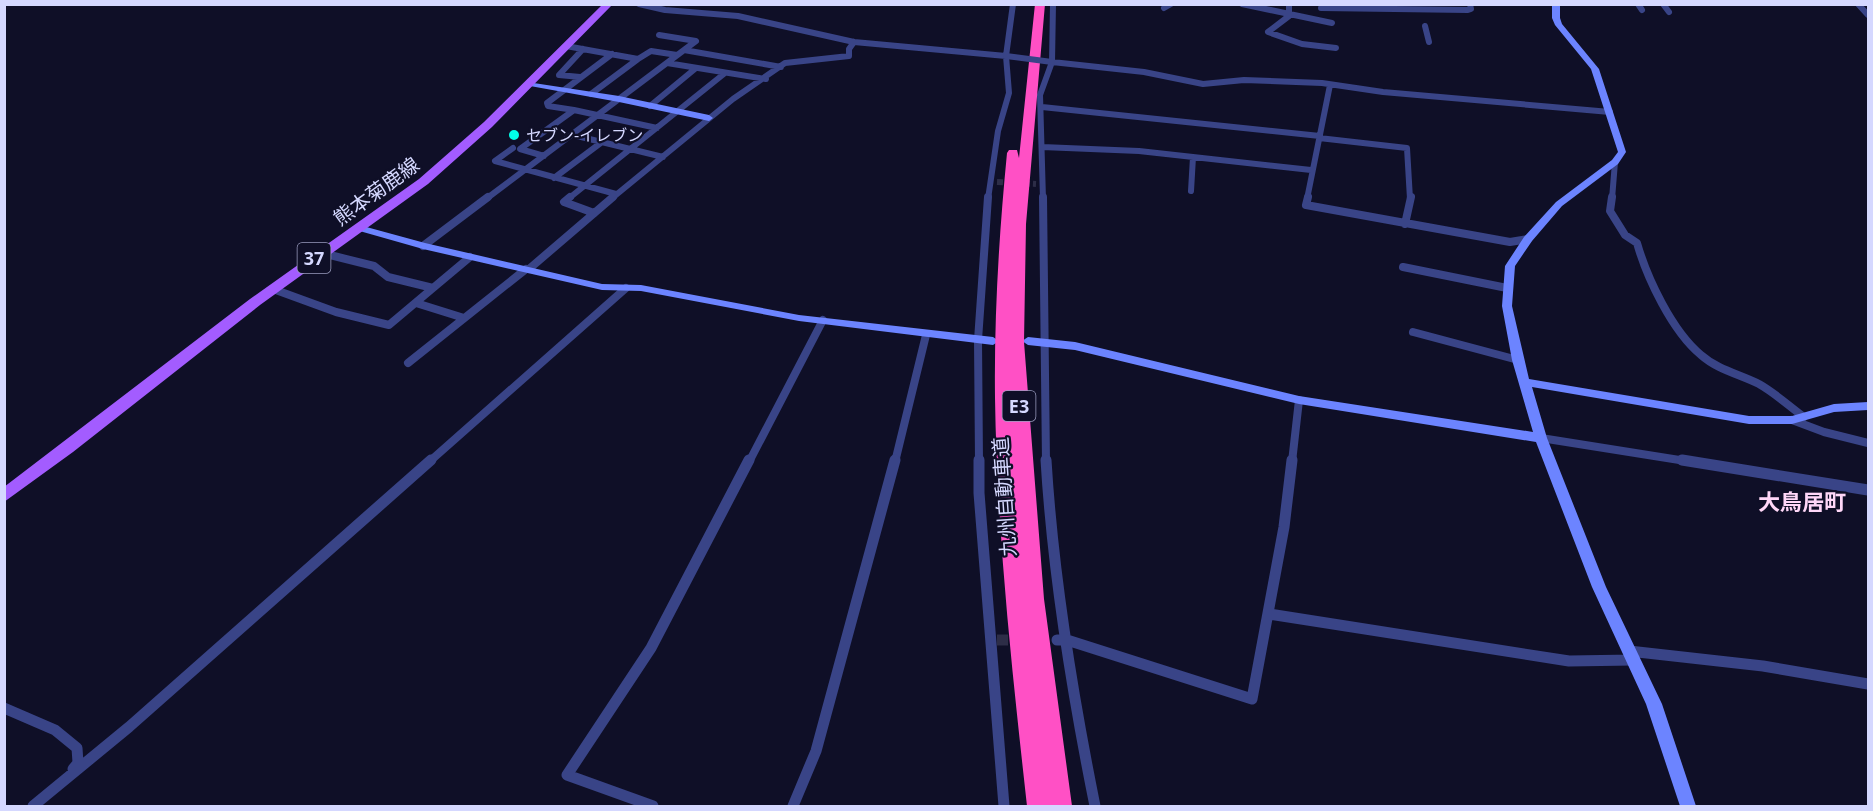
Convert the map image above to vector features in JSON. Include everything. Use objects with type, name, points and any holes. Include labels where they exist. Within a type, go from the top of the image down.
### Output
[{"type":"highway","name":"九州自動車道","points":[[1030,4],[1013,158],[1003,293],[1004,421],[1014,600],[1039,807]]},
{"type":"highway","name":"九州自動車道","points":[[1040,4],[1024,158],[1016,297],[1017,346],[1032,592],[1045,708],[1061,807]]},
{"type":"main road","name":"熊本菊鹿線","points":[[4,496],[273,289],[444,165],[530,84],[609,4]]},
{"type":"street","points":[[639,4],[665,10],[738,16],[854,42],[1144,72],[1203,84],[1252,80],[1330,85],[1610,112]]},
{"type":"street","points":[[1004,807],[993,640],[979,493],[978,340],[985,219],[994,182],[998,131],[1009,93],[1006,56],[1013,4]]},
{"type":"street","points":[[1053,4],[1052,62],[1040,95],[1042,147],[1039,184],[1048,514],[1062,640],[1095,807]]},
{"type":"street","points":[[1164,8],[1171,4]]},
{"type":"street","points":[[1242,4],[1288,16],[1332,23],[1320,6]]},
{"type":"street","points":[[1289,4],[1288,16],[1268,32],[1302,44],[1336,48]]},
{"type":"street","points":[[1379,4],[1402,4]]},
{"type":"street","points":[[1320,6],[1468,10],[1471,9],[1470,4]]},
{"type":"street","points":[[1556,4],[1557,22],[1595,69],[1622,149],[1621,155],[1615,162],[1559,204],[1513,258],[1507,288],[1508,306],[1518,360],[1541,438],[1599,587],[1654,704],[1688,807]]},
{"type":"street","points":[[1663,4],[1669,12]]},
{"type":"street","points":[[1858,4],[1869,15]]},
{"type":"street","points":[[1425,26],[1429,42]]},
{"type":"street","points":[[423,246],[696,41],[659,35]]},
{"type":"street","points":[[408,363],[527,269],[734,98],[766,79],[785,63],[813,62],[849,56],[849,49],[854,42]]},
{"type":"street","points":[[566,46],[638,59]]},
{"type":"street","points":[[580,77],[559,74],[582,49]]},
{"type":"street","points":[[684,50],[781,66]]},
{"type":"street","points":[[591,94],[650,51],[677,55]]},
{"type":"street","points":[[612,54],[546,105],[657,128]]},
{"type":"street","points":[[594,213],[564,203],[677,111],[721,72],[731,58]]},
{"type":"street","points":[[666,63],[766,79]]},
{"type":"street","points":[[650,106],[696,68]]},
{"type":"street","points":[[530,84],[620,99],[709,118]]},
{"type":"street","points":[[1330,85],[1311,170],[1306,205],[1510,242],[1528,238]]},
{"type":"street","points":[[1042,107],[1407,148],[1411,195],[1405,224]]},
{"type":"street","points":[[574,110],[495,161],[616,194]]},
{"type":"street","points":[[573,135],[663,157]]},
{"type":"street","points":[[554,178],[602,142]]},
{"type":"street","points":[[500,144],[544,156]]},
{"type":"street","points":[[1042,147],[1193,157],[1311,170]]},
{"type":"street","points":[[1191,191],[1193,157]]},
{"type":"street","points":[[1615,162],[1610,211],[1625,235],[1637,243],[1642,261],[1681,335],[1705,359],[1760,385],[1798,418],[1824,432],[1869,443]]},
{"type":"street","points":[[359,228],[423,246],[602,287],[662,291],[761,312],[993,341]]},
{"type":"street","points":[[322,253],[377,267],[388,278],[433,288]]},
{"type":"street","points":[[273,289],[336,312],[385,325],[395,322],[470,257]]},
{"type":"street","points":[[1402,267],[1507,288]]},
{"type":"street","points":[[33,807],[129,727],[626,288]]},
{"type":"street","points":[[417,303],[465,318]]},
{"type":"street","points":[[653,807],[567,775],[651,648],[824,320]]},
{"type":"street","points":[[1413,332],[1518,360]]},
{"type":"street","points":[[793,807],[816,751],[888,491],[926,334]]},
{"type":"street","points":[[1028,341],[1075,346],[1299,400],[1869,490]]},
{"type":"street","points":[[1524,382],[1726,418],[1798,418],[1834,408],[1869,406]]},
{"type":"street","points":[[1062,640],[1252,699],[1253,683],[1269,614],[1284,527],[1299,400]]},
{"type":"street","points":[[1269,614],[1569,661],[1631,655],[1763,666],[1869,684]]},
{"type":"street","points":[[4,708],[55,730],[77,748],[78,763],[68,776]]},
{"type":"tunnel","points":[[997,182],[1036,184]]},
{"type":"tunnel","points":[[997,640],[1022,640]]},
{"type":"place","name":"セブン-イレブン","points":[[514,135]]},
{"type":"district","name":"大鳥居町","points":[[1802,501]]}]
